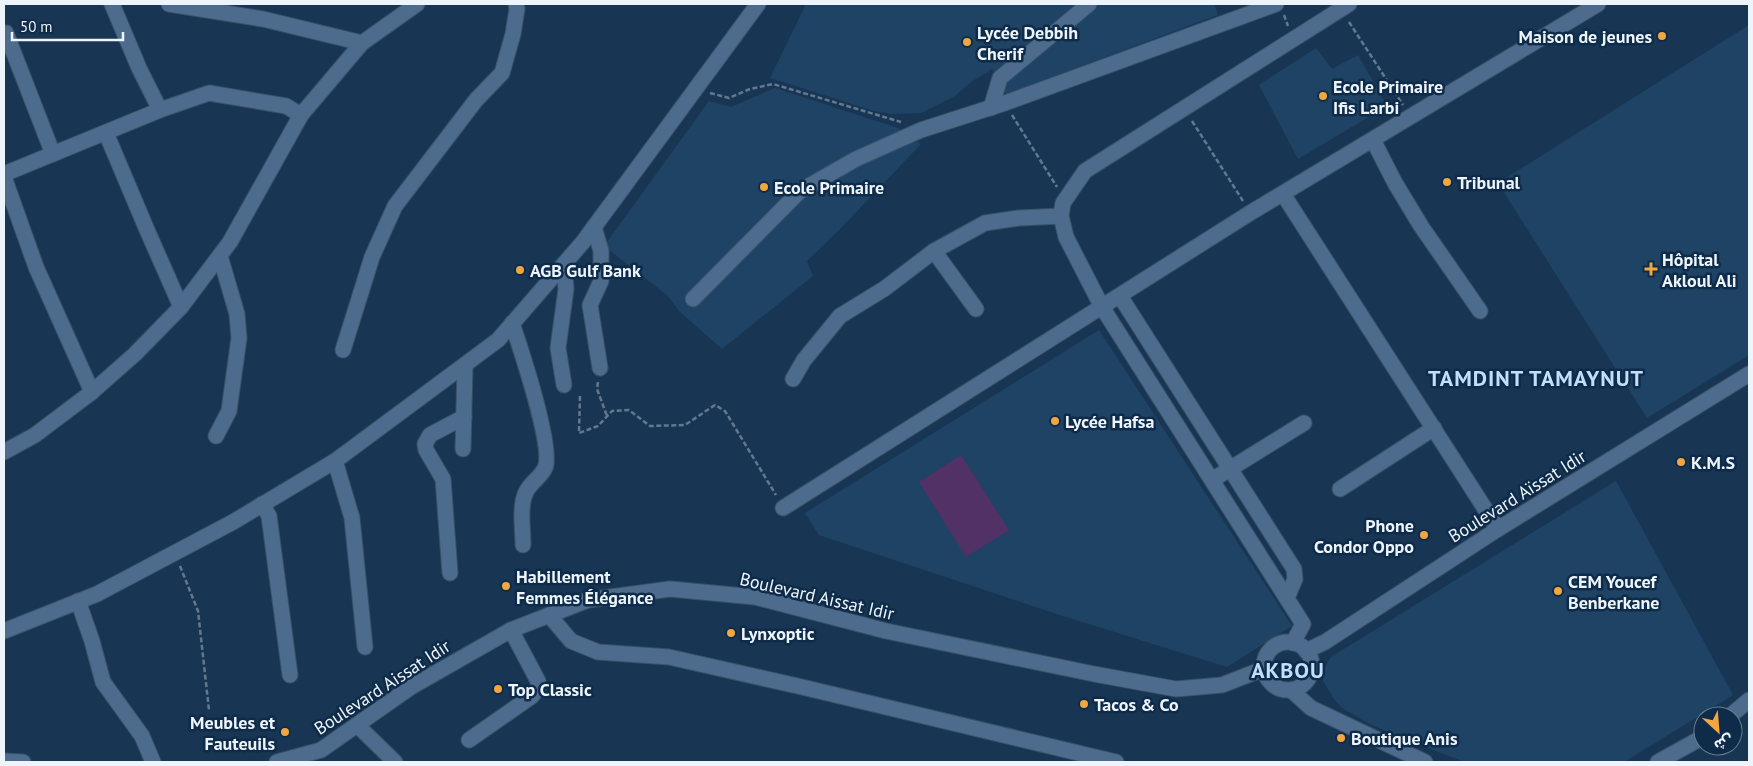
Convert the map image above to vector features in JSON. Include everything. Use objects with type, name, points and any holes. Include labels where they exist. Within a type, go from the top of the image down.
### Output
[{"type":"street","points":[[112,4],[139,68],[160,110]]},
{"type":"street","points":[[169,4],[263,18],[362,43]]},
{"type":"street","points":[[4,452],[35,435],[92,392],[135,354],[181,307],[230,242],[301,115],[362,43],[417,4]]},
{"type":"street","points":[[343,350],[372,257],[396,206],[476,100],[502,74],[513,34],[516,4]]},
{"type":"street","points":[[4,631],[96,594],[233,522],[335,461],[498,340],[594,228],[758,4]]},
{"type":"street","points":[[998,106],[1000,78],[1089,4]]},
{"type":"street","points":[[783,508],[1250,212],[1598,4]]},
{"type":"street","points":[[1293,642],[1304,624],[1102,307],[1066,237],[1061,216],[1063,203],[1085,171],[1345,6]]},
{"type":"street","points":[[693,299],[800,191],[856,159],[921,130],[998,106],[1279,8]]},
{"type":"street","points":[[4,34],[6,33],[53,154]]},
{"type":"street","points":[[4,174],[160,110],[210,93],[286,106],[301,115]]},
{"type":"street","points":[[106,133],[181,307]]},
{"type":"street","points":[[1373,140],[1395,183],[1421,226],[1480,311]]},
{"type":"street","points":[[4,178],[36,267],[92,392]]},
{"type":"street","points":[[1283,194],[1498,529]]},
{"type":"street","points":[[793,379],[804,360],[840,316],[884,289],[934,252],[985,222],[1061,216]]},
{"type":"street","points":[[594,228],[601,251],[601,281],[590,305],[600,368]]},
{"type":"street","points":[[934,252],[976,309]]},
{"type":"street","points":[[216,436],[229,411],[239,338],[238,314],[220,256]]},
{"type":"street","points":[[564,264],[566,289],[558,348],[564,385]]},
{"type":"street","points":[[1120,296],[1294,569],[1295,579],[1287,598]]},
{"type":"street","points":[[512,324],[532,386],[547,454],[545,468],[526,491],[522,506],[523,545]]},
{"type":"street","points":[[463,449],[465,365]]},
{"type":"street","name":"Boulevard Aïssat Idir","points":[[1306,651],[1325,642],[1498,529],[1749,374]]},
{"type":"street","points":[[450,573],[443,479],[426,450],[425,444],[430,435],[464,417]]},
{"type":"street","points":[[1212,480],[1304,423]]},
{"type":"street","points":[[1340,488],[1434,428]]},
{"type":"street","points":[[335,461],[352,518],[365,647]]},
{"type":"street","points":[[262,504],[269,516],[290,675]]},
{"type":"street","name":"Boulevard Aissat Idir","points":[[277,762],[321,750],[411,687],[511,630],[588,600],[670,589],[756,597],[886,631],[1176,689],[1222,685],[1263,669]]},
{"type":"street","points":[[78,601],[92,641],[103,682],[142,736],[153,762]]},
{"type":"street","points":[[549,615],[571,641],[598,652],[669,657],[1116,762]]},
{"type":"street","points":[[469,740],[532,696],[538,688],[538,682],[511,630]]},
{"type":"street","points":[[1293,642],[1306,651],[1312,665],[1309,678],[1304,685],[1291,690],[1277,688],[1268,680],[1263,669],[1264,661],[1270,649],[1278,644],[1293,642]]},
{"type":"street","points":[[1291,690],[1311,708],[1425,762]]},
{"type":"street","points":[[357,725],[395,762]]},
{"type":"street","points":[[1658,762],[1693,743]]},
{"type":"street","points":[[4,760],[23,762]]},
{"type":"path","points":[[1345,6],[1412,116]]},
{"type":"path","points":[[1279,8],[1293,40]]},
{"type":"path","points":[[695,88],[729,98],[750,89],[773,84],[909,124],[921,130]]},
{"type":"path","points":[[998,106],[1065,200]]},
{"type":"path","points":[[1183,109],[1250,212]]},
{"type":"path","points":[[600,368],[597,389],[607,416]]},
{"type":"path","points":[[580,396],[579,433],[598,426],[612,411],[629,410],[650,426],[684,425],[715,405],[726,412],[783,508]]},
{"type":"path","points":[[174,554],[198,611],[209,710]]},
{"type":"shaded area","name":"Lycée Debbih Cherif","points":[[806,4],[1214,4],[1218,15],[1006,94],[992,69],[971,82],[955,96],[921,113],[892,114],[874,111],[770,78]]},
{"type":"shaded area","name":"Hôpital Akloul Ali","points":[[1749,25],[1749,355],[1647,418],[1498,183]]},
{"type":"shaded area","name":"Ecole Primaire Ifis Larbi","points":[[1316,48],[1332,69],[1358,55],[1387,106],[1298,159],[1259,85]]},
{"type":"shaded area","name":"Ecole Primaire","points":[[775,88],[898,128],[921,144],[807,261],[813,276],[722,349],[679,311],[668,296],[604,246],[709,101],[731,107]]},
{"type":"shaded area","name":"Lycée Hafsa","points":[[1099,330],[1292,626],[1227,667],[1063,616],[819,535],[805,513]]},
{"type":"shaded area","points":[[961,455],[1009,530],[966,557],[919,482]]},
{"type":"shaded area","name":"CEM Youcef Benberkane","points":[[1616,481],[1733,695],[1715,706],[1693,706],[1693,720],[1624,762],[1465,762],[1396,736],[1342,708],[1323,681],[1323,670],[1331,657]]},
{"type":"place","name":"Maison de jeunes","points":[[1662,36]]},
{"type":"place","name":"Lycée Debbih Cherif","points":[[967,42]]},
{"type":"place","name":"Ecole Primaire Ifis Larbi","points":[[1323,96]]},
{"type":"place","name":"Tribunal","points":[[1447,182]]},
{"type":"place","name":"Ecole Primaire","points":[[764,187]]},
{"type":"place","name":"Hôpital Akloul Ali","points":[[1651,269]]},
{"type":"place","name":"AGB Gulf Bank","points":[[520,270]]},
{"type":"place","name":"Lycée Hafsa","points":[[1055,421]]},
{"type":"place","name":"K.M.S","points":[[1681,462]]},
{"type":"place","name":"Phone Condor Oppo","points":[[1424,535]]},
{"type":"place","name":"Habillement Femmes Élégance","points":[[506,586]]},
{"type":"place","name":"CEM Youcef Benberkane","points":[[1558,591]]},
{"type":"place","name":"Lynxoptic","points":[[731,633]]},
{"type":"place","name":"Top Classic","points":[[498,689]]},
{"type":"place","name":"Tacos & Co","points":[[1084,704]]},
{"type":"place","name":"Meubles et Fauteuils","points":[[285,732]]},
{"type":"place","name":"Boutique Anis","points":[[1341,738]]},
{"type":"district","name":"TAMDINT TAMAYNUT","points":[[1536,378]]},
{"type":"district","name":"AKBOU","points":[[1288,670]]}]
